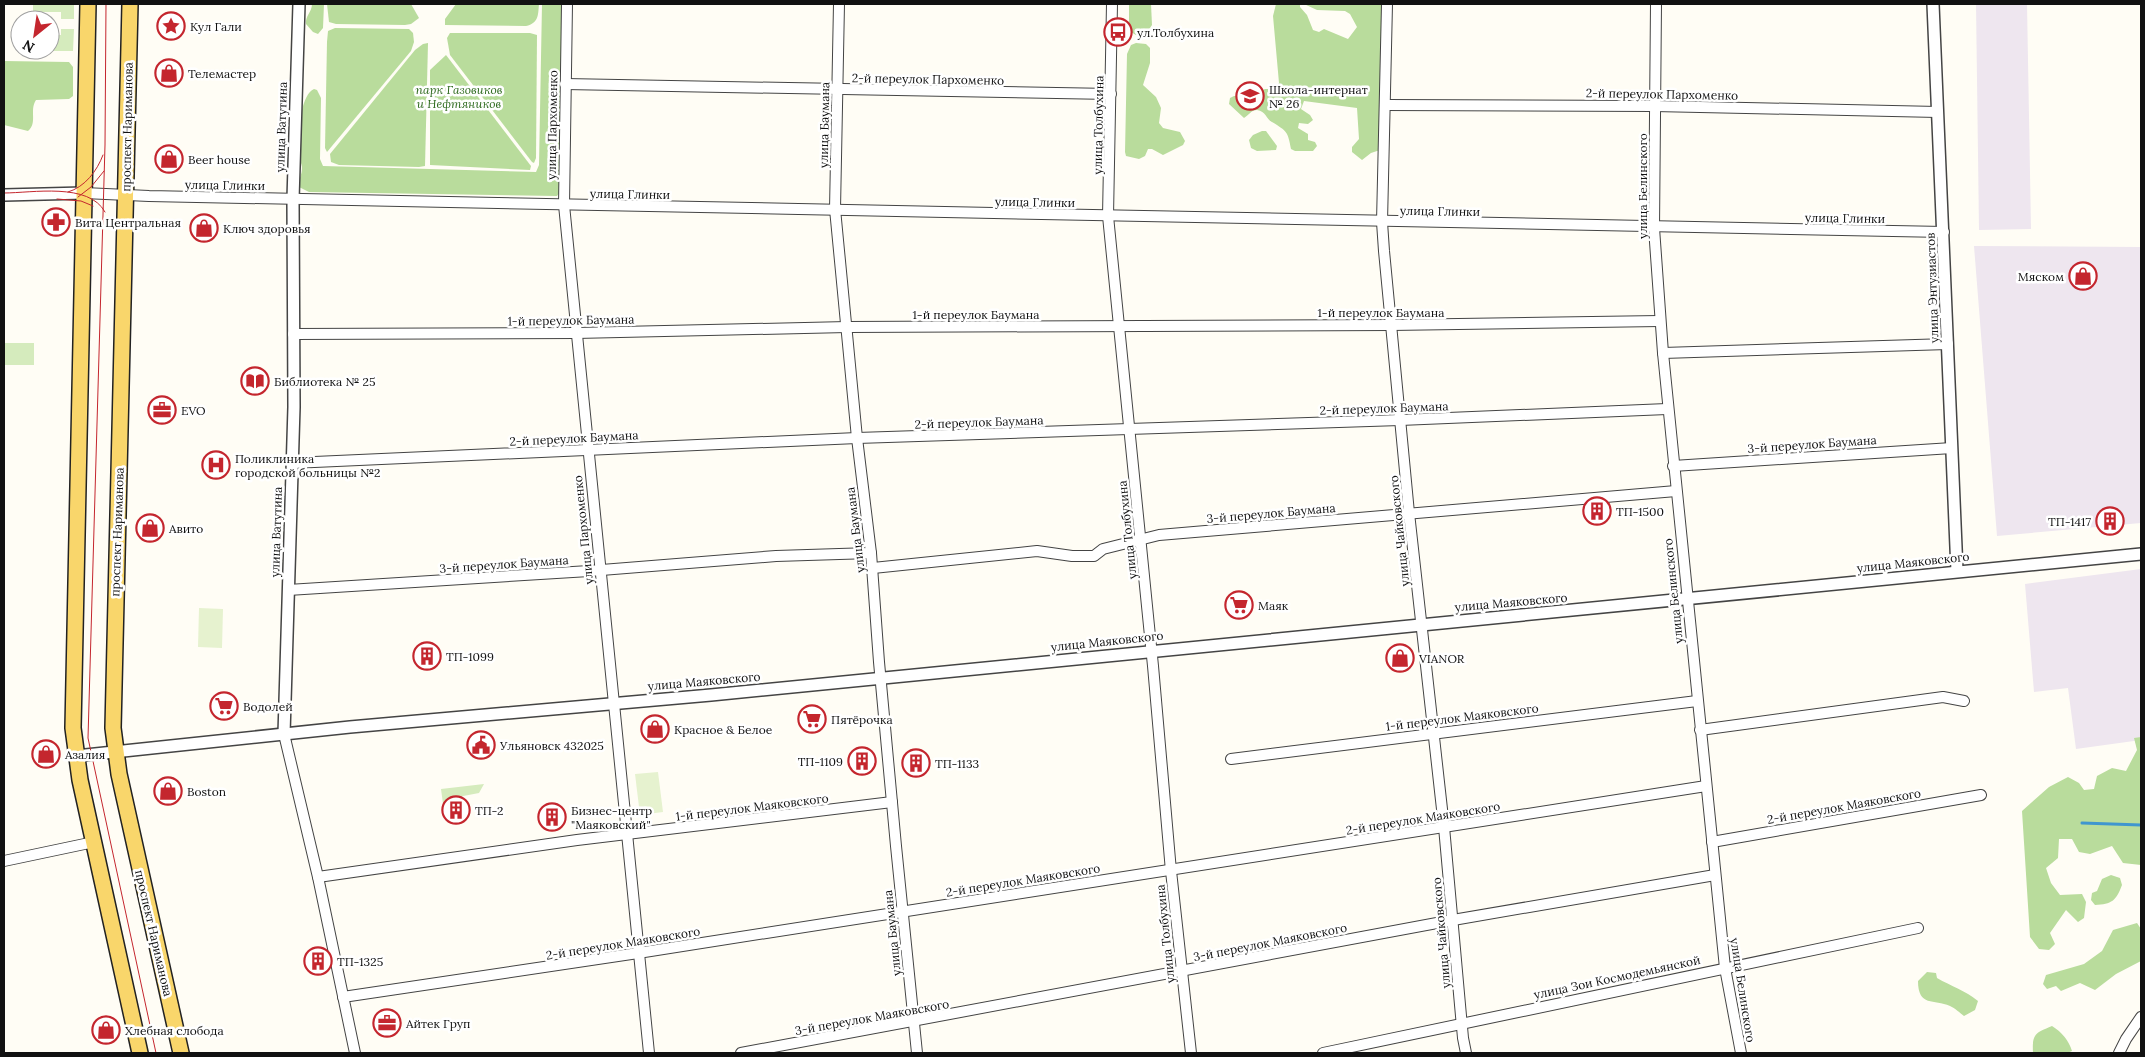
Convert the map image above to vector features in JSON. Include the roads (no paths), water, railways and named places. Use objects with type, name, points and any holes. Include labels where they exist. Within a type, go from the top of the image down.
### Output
[{"type":"main road","points":[[88,4],[73,728],[76,756],[140,1053]]},
{"type":"main road","name":"проспект Нариманова","points":[[130,4],[113,692],[115,751],[181,1053]]},
{"type":"street","name":"улица Ватутина","points":[[299,4],[293,199],[292,463],[284,734],[318,878],[355,1053]]},
{"type":"street","name":"улица Пархоменко","points":[[567,4],[564,205],[599,570],[649,1053]]},
{"type":"street","name":"улица Баумана","points":[[839,4],[835,209],[857,438],[873,568],[880,678],[917,1053]]},
{"type":"street","name":"улица Толбухина","points":[[1112,4],[1108,216],[1152,651],[1171,871],[1191,1053]]},
{"type":"street","name":"улица Чайковского","points":[[1387,4],[1382,222],[1409,513],[1444,827],[1466,1053]]},
{"type":"street","name":"улица Белинского","points":[[1656,4],[1654,228],[1667,409],[1725,968],[1741,1053]]},
{"type":"street","name":"улица Энтузиастов","points":[[1933,4],[1957,571]]},
{"type":"street","name":"2-й переулок Пархоменко","points":[[565,84],[1110,94]]},
{"type":"street","name":"2-й переулок Пархоменко","points":[[1385,105],[1654,106],[1938,112]]},
{"type":"street","points":[[4,195],[84,193]]},
{"type":"street","name":"улица Глинки","points":[[84,193],[126,196],[835,209],[1654,228],[1944,232]]},
{"type":"street","name":"1-й переулок Баумана","points":[[293,334],[576,333],[847,327],[1391,325],[1660,321]]},
{"type":"street","points":[[1663,353],[1948,344]]},
{"type":"street","name":"2-й переулок Баумана","points":[[292,463],[857,438],[1129,430],[1667,409]]},
{"type":"street","name":"3-й переулок Баумана","points":[[1673,466],[1952,448]]},
{"type":"street","name":"3-й переулок Баумана","points":[[873,568],[1037,551],[1050,551],[1072,556],[1094,556],[1103,550],[1159,535],[1676,491]]},
{"type":"street","name":"3-й переулок Баумана","points":[[288,590],[599,570],[776,556],[871,553]]},
{"type":"street","name":"улица Маяковского","points":[[76,756],[284,734],[613,704],[2141,554]]},
{"type":"street","points":[[1700,730],[1943,697],[1964,701]]},
{"type":"street","name":"1-й переулок Маяковского","points":[[1231,759],[1697,701]]},
{"type":"street","name":"2-й переулок Маяковского","points":[[343,997],[1171,871],[1706,786]]},
{"type":"street","name":"2-й переулок Маяковского","points":[[1712,842],[1981,795]]},
{"type":"street","name":"1-й переулок Маяковского","points":[[318,878],[626,834],[892,802]]},
{"type":"street","points":[[4,861],[94,842]]},
{"type":"street","name":"3-й переулок Маяковского","points":[[741,1053],[1453,920],[1715,875]]},
{"type":"street","name":"улица Зои Космодемьянской","points":[[1322,1053],[1918,928]]},
{"type":"street","points":[[2119,1053],[2141,1017]]},
{"type":"waterway","points":[[2082,823],[2141,825]]},
{"type":"tram line","points":[[106,4],[105,145],[88,738],[156,1053]]},
{"type":"tram line","points":[[68,192],[74,190],[90,178],[103,155]]},
{"type":"tram line","points":[[78,197],[91,187],[104,171]]},
{"type":"tram line","points":[[4,193],[44,191],[73,193],[86,196],[97,203],[105,212]]},
{"type":"tram line","points":[[57,199],[81,201],[93,206]]},
{"type":"place","name":"Кул Гали","points":[[171,26]]},
{"type":"place","name":"ул.Толбухина","points":[[1118,32]]},
{"type":"place","name":"Телемастер","points":[[169,73]]},
{"type":"place","name":"Школа-интернат № 26","points":[[1250,96]]},
{"type":"place","name":"Beer house","points":[[169,159]]},
{"type":"place","name":"Вита Центральная","points":[[56,222]]},
{"type":"place","name":"Ключ здоровья","points":[[204,228]]},
{"type":"place","name":"Мяском","points":[[2083,276]]},
{"type":"place","name":"Библиотека № 25","points":[[255,381]]},
{"type":"place","name":"EVO","points":[[162,410]]},
{"type":"place","name":"Поликлиника городской больницы №2","points":[[216,465]]},
{"type":"place","name":"ТП-1500","points":[[1597,511]]},
{"type":"place","name":"ТП-1417","points":[[2110,521]]},
{"type":"place","name":"Авито","points":[[150,528]]},
{"type":"place","name":"Маяк","points":[[1239,605]]},
{"type":"place","name":"ТП-1099","points":[[427,656]]},
{"type":"place","name":"VIANOR","points":[[1400,658]]},
{"type":"place","name":"Водолей","points":[[224,706]]},
{"type":"place","name":"Пятёрочка","points":[[812,719]]},
{"type":"place","name":"Красное & Белое","points":[[655,729]]},
{"type":"place","name":"Ульяновск 432025","points":[[481,745]]},
{"type":"place","name":"Азалия","points":[[46,754]]},
{"type":"place","name":"ТП-1109","points":[[862,761]]},
{"type":"place","name":"ТП-1133","points":[[916,763]]},
{"type":"place","name":"Boston","points":[[168,791]]},
{"type":"place","name":"ТП-2","points":[[456,810]]},
{"type":"place","name":"Бизнес-центр \"Маяковский\"","points":[[552,817]]},
{"type":"place","name":"ТП-1325","points":[[318,961]]},
{"type":"place","name":"Айтек Груп","points":[[387,1023]]},
{"type":"place","name":"Хлебная слобода","points":[[106,1030]]},
{"type":"park label","name":"парк Газовиков и Нефтяников","points":[[459,96]]}]
